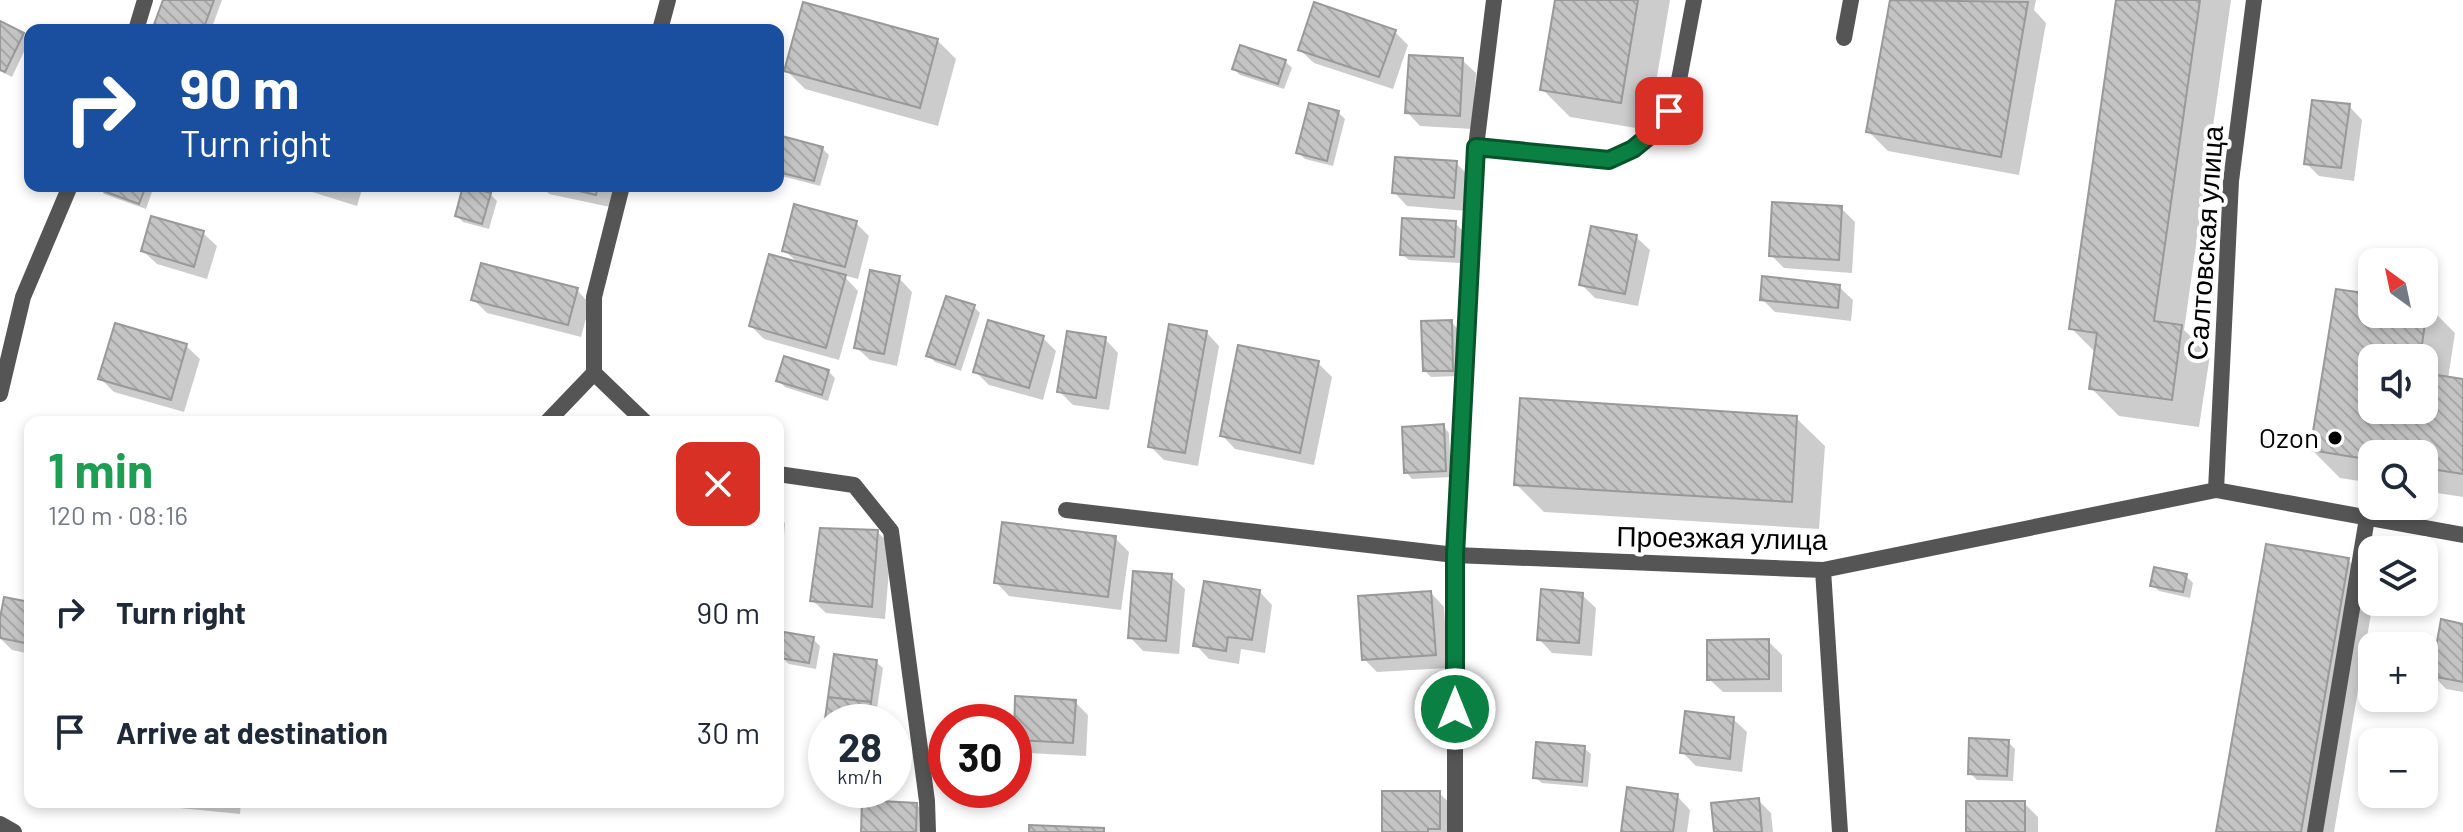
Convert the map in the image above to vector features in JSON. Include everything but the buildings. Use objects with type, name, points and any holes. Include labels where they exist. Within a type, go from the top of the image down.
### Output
[{"type":"street","points":[[138,24],[145,0]]},
{"type":"street","points":[[662,24],[668,0]]},
{"type":"street","points":[[1455,832],[1455,555],[1476,147],[1494,0]]},
{"type":"street","points":[[1476,147],[1609,160],[1633,149],[1661,126],[1676,96],[1694,0]]},
{"type":"street","points":[[1844,38],[1851,0]]},
{"type":"street","name":"Салтовская улица","points":[[2216,490],[2231,181],[2254,0]]},
{"type":"street","points":[[0,394],[23,297],[67,192]]},
{"type":"street","points":[[553,416],[594,373],[594,297],[620,192]]},
{"type":"street","points":[[594,373],[637,416]]},
{"type":"street","points":[[784,475],[854,485],[891,531],[927,801],[928,832]]},
{"type":"street","name":"Проезжая улица","points":[[1066,510],[1455,555],[1823,570],[2216,490],[2358,516]]},
{"type":"street","points":[[2315,832],[2367,520]]},
{"type":"street","name":"Проезжая улица","points":[[2378,520],[2463,535]]},
{"type":"street","points":[[1823,570],[1840,832]]},
{"type":"street","points":[[0,824],[14,832]]},
{"type":"place","name":"Ozon","points":[[2335,438]]},
{"type":"route","points":[[1455,709],[1455,555],[1476,147],[1609,160],[1633,149],[1661,126],[1669,111]]}]
